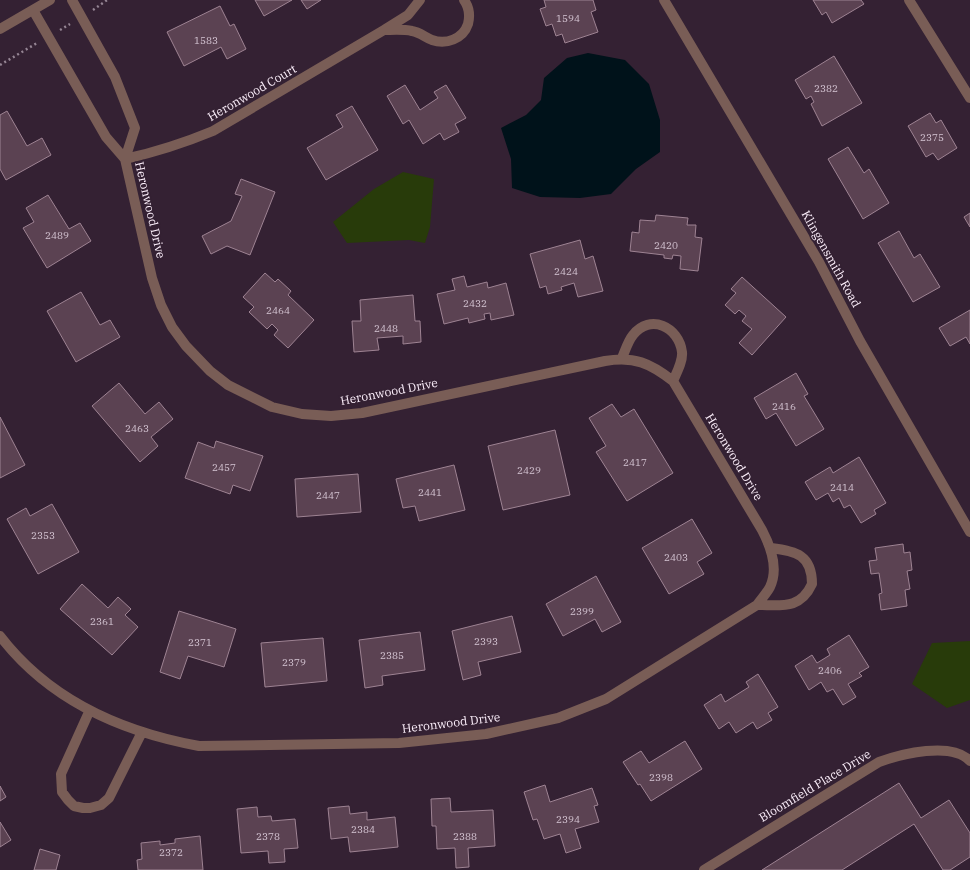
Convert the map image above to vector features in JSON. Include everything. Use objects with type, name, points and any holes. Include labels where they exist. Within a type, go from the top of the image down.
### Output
[{"type":"street","points":[[0,29],[50,0]]},
{"type":"street","name":"Heronwood Drive","points":[[72,0],[115,77],[135,128],[125,159]]},
{"type":"street","name":"Heronwood Court","points":[[125,159],[161,151],[213,131],[408,15],[420,0]]},
{"type":"street","points":[[384,30],[412,30],[432,40],[448,42],[462,33],[467,26],[469,18],[468,9],[464,0]]},
{"type":"street","name":"Klingensmith Road","points":[[664,0],[819,262],[860,340],[970,532]]},
{"type":"street","points":[[909,0],[970,98]]},
{"type":"street","name":"Heronwood Drive","points":[[0,636],[26,665],[63,695],[89,712],[142,732],[174,742],[199,746],[399,743],[486,734],[558,718],[606,700],[757,605],[770,586],[774,568],[771,548],[733,480],[673,381],[650,365],[622,358],[362,413],[331,416],[302,414],[272,407],[228,385],[210,371],[186,346],[172,327],[161,305],[152,278],[125,159],[106,137],[33,10]]},
{"type":"street","points":[[622,358],[633,335],[644,326],[656,323],[666,326],[675,333],[680,342],[682,353],[673,381]]},
{"type":"street","points":[[757,605],[792,604],[803,598],[812,584],[809,566],[802,556],[789,550],[771,548]]},
{"type":"street","points":[[89,712],[61,774],[62,792],[74,806],[90,808],[101,805],[109,798],[142,732]]},
{"type":"street","name":"Bloomfield Place Drive","points":[[704,870],[879,762],[904,755],[947,750],[958,752],[970,761]]},
{"type":"path","points":[[0,66],[82,17],[107,0]]},
{"type":"green space","points":[[403,172],[434,179],[430,227],[425,243],[409,240],[347,243],[333,222],[374,189]]},
{"type":"green space","points":[[970,641],[970,700],[947,708],[912,684],[932,643]]},
{"type":"shaded area","points":[[588,53],[625,60],[649,84],[660,120],[660,152],[636,169],[611,194],[580,198],[540,197],[512,188],[511,159],[501,128],[526,115],[541,100],[544,78],[567,58]]},
{"type":"building","points":[[255,0],[292,0],[264,16]]},
{"type":"building","points":[[301,0],[321,0],[307,9]]},
{"type":"building","points":[[544,0],[593,0],[596,10],[591,12],[598,32],[565,43],[562,34],[556,36],[552,24],[546,26],[540,9],[546,7]]},
{"type":"building","points":[[813,0],[861,0],[864,4],[832,23],[826,12],[822,15]]},
{"type":"building","points":[[220,6],[230,26],[234,24],[246,49],[227,59],[221,47],[184,66],[167,32]]},
{"type":"building","points":[[834,56],[862,103],[822,126],[811,104],[814,102],[811,96],[806,99],[795,80]]},
{"type":"building","points":[[405,85],[420,110],[438,98],[434,92],[446,85],[466,118],[455,124],[459,132],[444,140],[440,133],[423,144],[409,120],[403,124],[387,96]]},
{"type":"building","points":[[352,106],[378,150],[326,180],[307,148],[343,127],[336,115]]},
{"type":"building","points":[[7,111],[27,146],[42,138],[51,155],[6,180],[0,169],[0,115]]},
{"type":"building","points":[[930,113],[936,123],[941,120],[957,148],[938,160],[933,153],[926,157],[908,126]]},
{"type":"building","points":[[848,147],[864,173],[869,169],[889,203],[863,219],[828,159]]},
{"type":"building","points":[[241,179],[275,192],[250,255],[227,246],[211,254],[202,236],[231,221],[242,196],[235,194]]},
{"type":"building","points":[[48,195],[69,229],[80,223],[91,241],[47,268],[23,228],[34,222],[26,208]]},
{"type":"building","points":[[970,213],[970,227],[964,217]]},
{"type":"building","points":[[656,215],[688,218],[687,225],[696,225],[695,237],[702,238],[698,271],[680,269],[681,256],[673,255],[672,259],[664,258],[664,255],[630,251],[632,232],[639,233],[640,220],[655,221]]},
{"type":"building","points":[[899,231],[914,258],[920,254],[940,287],[913,302],[878,243]]},
{"type":"building","points":[[580,240],[585,259],[593,256],[603,291],[578,297],[574,283],[561,287],[562,290],[548,294],[546,286],[540,288],[530,254]]},
{"type":"building","points":[[265,273],[275,282],[278,279],[291,291],[288,295],[314,320],[288,348],[274,335],[278,330],[272,324],[267,329],[249,312],[254,307],[243,297]]},
{"type":"building","points":[[464,276],[467,287],[487,282],[488,288],[506,283],[514,315],[491,320],[490,313],[484,314],[485,319],[469,323],[468,318],[444,324],[437,294],[455,290],[452,279]]},
{"type":"building","points":[[742,277],[786,317],[752,355],[739,343],[752,329],[742,321],[746,316],[739,310],[735,314],[725,305],[736,293],[731,289]]},
{"type":"building","points":[[81,292],[100,325],[110,320],[120,337],[76,362],[47,311]]},
{"type":"building","points":[[413,295],[415,321],[420,321],[421,342],[403,344],[403,336],[377,338],[379,350],[354,352],[352,321],[361,321],[360,300]]},
{"type":"building","points":[[970,310],[970,344],[966,337],[950,346],[939,328]]},
{"type":"building","points":[[796,373],[808,394],[804,396],[824,429],[796,446],[776,413],[766,419],[754,398]]},
{"type":"building","points":[[119,383],[145,414],[159,402],[173,419],[151,437],[158,446],[140,462],[92,406]]},
{"type":"building","points":[[612,404],[621,417],[634,409],[673,473],[627,501],[596,452],[606,446],[589,418]]},
{"type":"building","points":[[0,417],[25,465],[0,478]]},
{"type":"building","points":[[555,430],[570,495],[503,510],[488,446]]},
{"type":"building","points":[[216,441],[263,456],[250,491],[233,485],[230,494],[185,478],[198,442],[214,448]]},
{"type":"building","points":[[859,457],[886,503],[874,510],[876,514],[861,523],[850,505],[844,508],[839,498],[833,502],[828,493],[816,500],[805,482],[830,467],[833,473]]},
{"type":"building","points":[[454,465],[465,510],[419,521],[415,506],[403,508],[396,479]]},
{"type":"building","points":[[358,474],[361,512],[297,517],[295,479]]},
{"type":"building","points":[[52,504],[79,552],[38,574],[7,519],[26,508],[30,516]]},
{"type":"building","points":[[692,519],[712,553],[697,562],[704,574],[669,594],[642,548]]},
{"type":"building","points":[[903,544],[904,553],[910,552],[912,570],[907,571],[910,589],[905,590],[907,606],[881,610],[879,594],[882,593],[879,573],[871,574],[869,561],[877,560],[875,548]]},
{"type":"building","points":[[596,576],[621,622],[602,632],[595,619],[563,636],[546,604]]},
{"type":"building","points":[[82,584],[108,608],[118,597],[131,609],[125,615],[138,627],[112,655],[60,609]]},
{"type":"building","points":[[179,611],[236,629],[224,667],[188,656],[180,679],[160,672]]},
{"type":"building","points":[[512,616],[521,652],[478,662],[481,675],[463,680],[452,631]]},
{"type":"building","points":[[420,632],[425,670],[382,676],[383,685],[365,688],[359,640]]},
{"type":"building","points":[[849,635],[869,667],[859,673],[862,676],[848,684],[856,697],[843,705],[833,689],[827,692],[821,682],[809,690],[795,666],[812,655],[817,663],[830,655],[827,649]]},
{"type":"building","points":[[323,638],[327,681],[265,687],[261,643]]},
{"type":"building","points":[[758,674],[778,707],[768,713],[772,720],[757,729],[753,722],[736,733],[729,722],[719,729],[704,705],[721,694],[725,702],[749,687],[746,682]]},
{"type":"building","points":[[685,741],[702,769],[651,801],[640,784],[638,785],[623,762],[641,751],[649,763]]},
{"type":"building","points":[[899,783],[921,818],[949,800],[970,833],[970,857],[950,870],[943,870],[914,824],[842,870],[762,870]]},
{"type":"building","points":[[545,785],[550,802],[592,788],[598,805],[594,806],[599,822],[575,829],[581,848],[566,853],[560,834],[544,839],[537,819],[533,820],[524,792]]},
{"type":"building","points":[[0,786],[6,797],[0,801]]},
{"type":"building","points":[[450,798],[451,812],[493,810],[495,846],[468,848],[469,867],[456,868],[455,848],[437,849],[436,826],[432,826],[431,799]]},
{"type":"building","points":[[349,806],[350,814],[367,812],[367,820],[395,817],[398,847],[350,852],[348,837],[331,839],[328,808]]},
{"type":"building","points":[[257,807],[258,817],[271,816],[272,821],[295,819],[298,848],[284,849],[285,862],[269,863],[268,851],[241,853],[237,809]]},
{"type":"building","points":[[0,822],[11,840],[0,847]]},
{"type":"building","points":[[200,836],[203,870],[138,870],[137,860],[142,859],[141,843],[160,841],[160,845],[175,843],[175,839]]},
{"type":"building","points":[[40,849],[60,855],[56,870],[34,870]]}]
